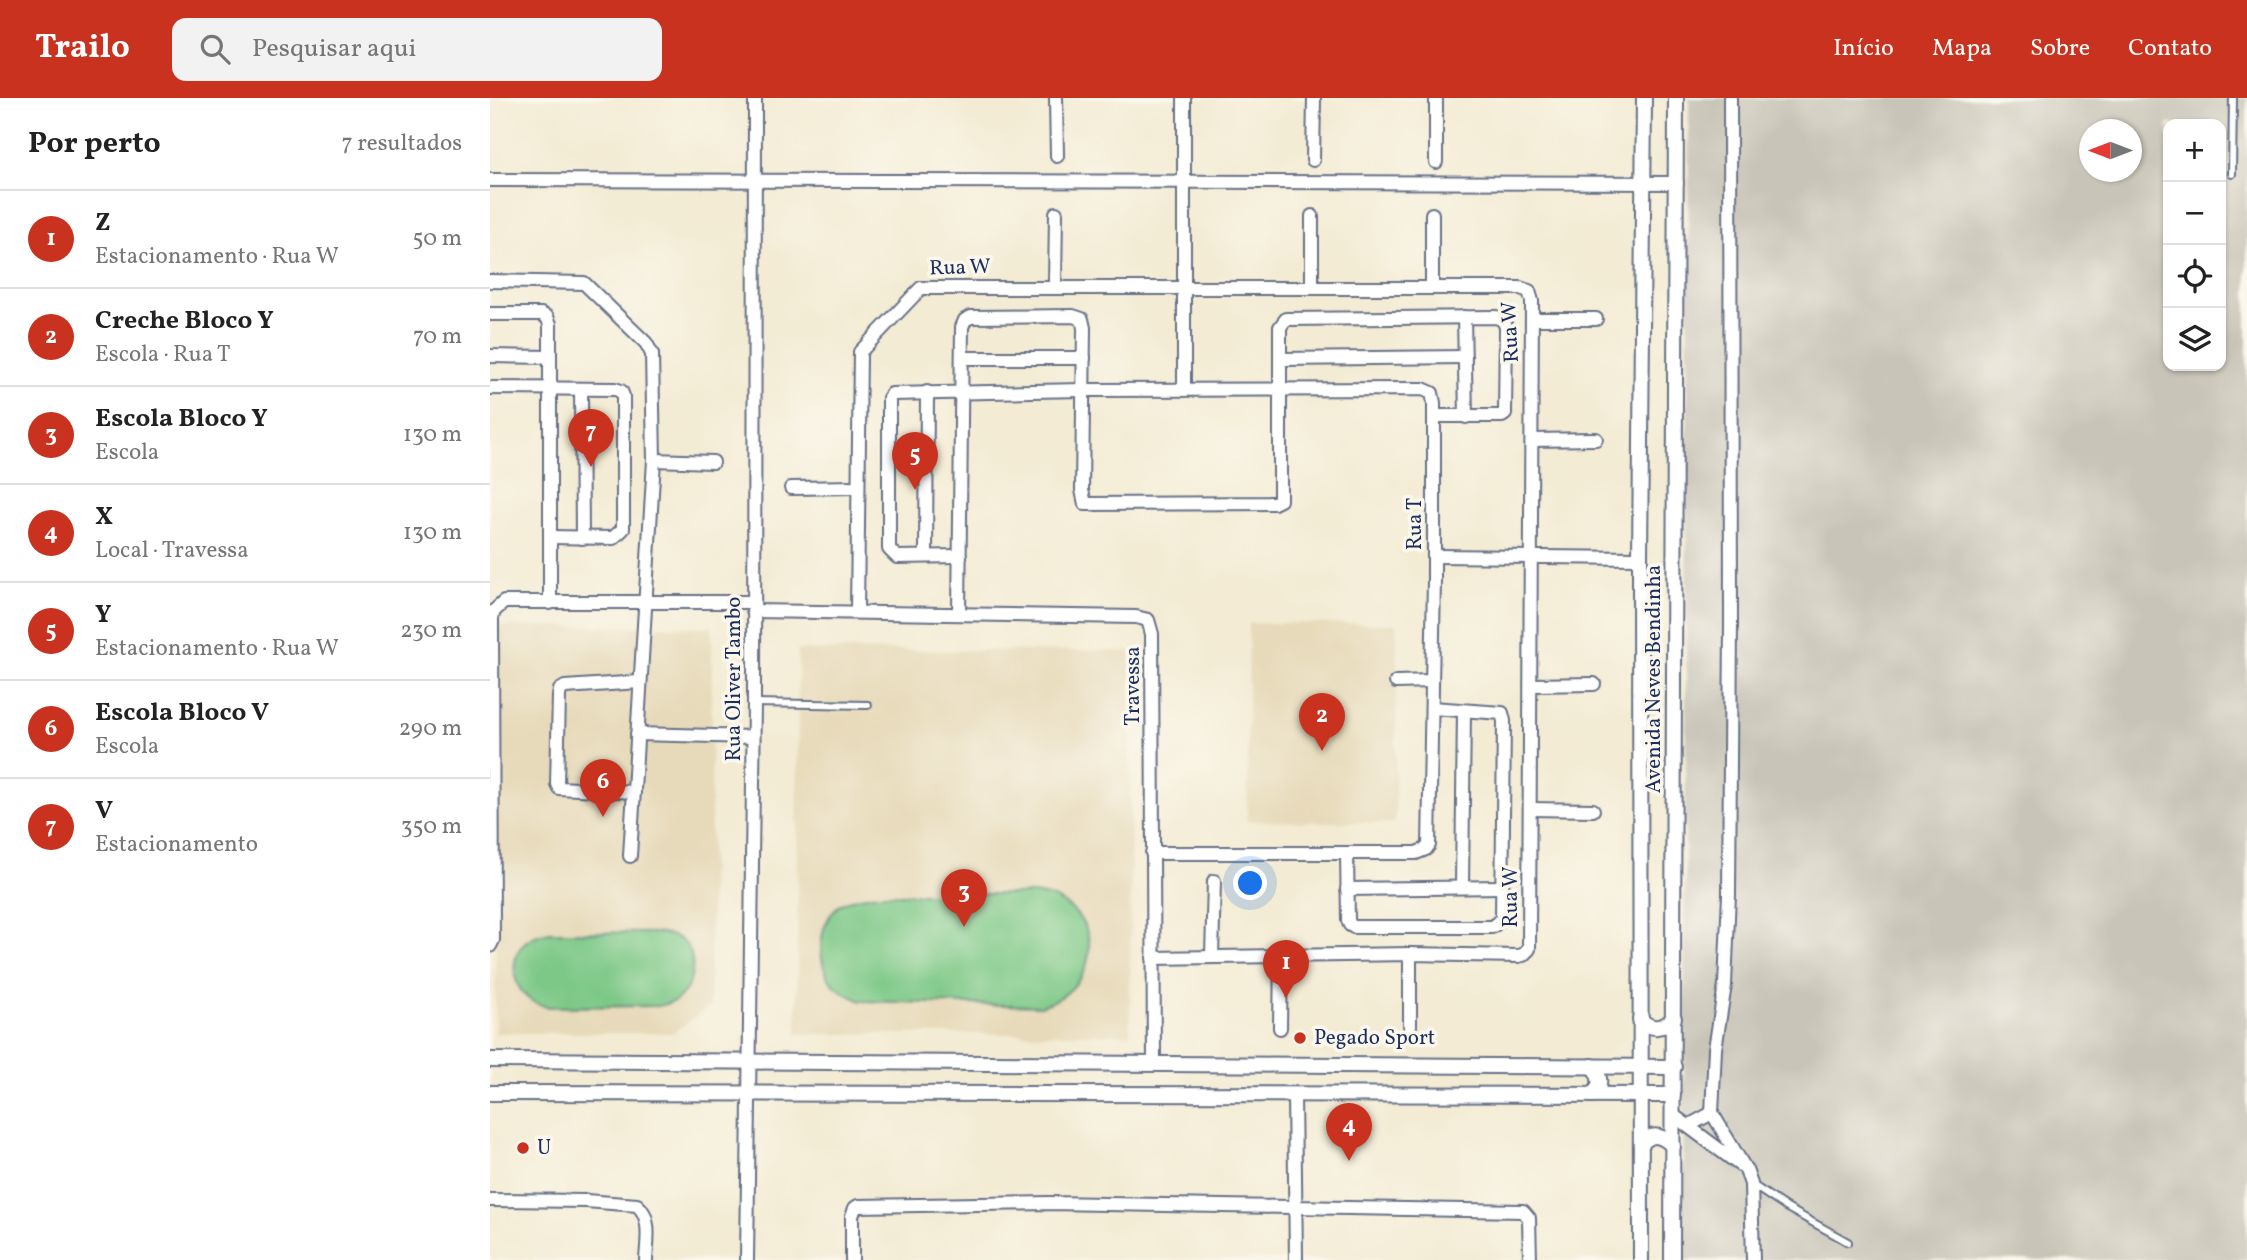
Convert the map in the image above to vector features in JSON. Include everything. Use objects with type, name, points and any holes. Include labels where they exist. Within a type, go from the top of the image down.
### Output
[{"type":"street","name":"Rua Oliver Tambo","points":[[747,1260],[754,702],[755,98]]},
{"type":"street","points":[[1056,98],[1057,156]]},
{"type":"street","points":[[1184,98],[1184,390]]},
{"type":"street","points":[[1313,160],[1314,98]]},
{"type":"street","points":[[1436,98],[1436,162]]},
{"type":"street","points":[[1641,1260],[1640,558],[1644,98]]},
{"type":"street","name":"Avenida Neves Bendinha","points":[[1672,1260],[1676,98]]},
{"type":"street","points":[[1730,98],[1729,895],[1725,985],[1715,1049],[1712,1113],[1746,1170],[1751,1184],[1753,1260]]},
{"type":"street","points":[[490,180],[1676,183]]},
{"type":"street","points":[[1055,286],[1056,213]]},
{"type":"street","points":[[1432,214],[1432,288]]},
{"type":"street","points":[[1312,216],[1312,288]]},
{"type":"street","points":[[490,281],[584,282],[646,343],[653,360],[654,460],[630,856]]},
{"type":"street","name":"Rua W","points":[[857,612],[860,352],[916,291],[929,286],[1526,289],[1531,295],[1532,319],[1530,945],[1527,952],[1518,956],[1410,954],[1153,958]]},
{"type":"street","points":[[490,314],[541,314],[547,317],[550,324],[550,603]]},
{"type":"street","points":[[959,614],[962,327],[965,320],[971,317],[1073,316],[1082,319],[1085,503],[1274,503],[1280,500],[1280,327],[1286,319],[1496,317],[1503,320],[1506,327],[1505,414],[1434,416]]},
{"type":"street","points":[[1464,317],[1466,417]]},
{"type":"street","points":[[1532,319],[1596,318]]},
{"type":"street","points":[[490,356],[550,356]]},
{"type":"street","points":[[1281,359],[1465,357]]},
{"type":"street","points":[[962,358],[1084,358]]},
{"type":"street","points":[[490,388],[621,391],[623,529],[613,538],[550,537]]},
{"type":"street","points":[[581,389],[582,538]]},
{"type":"street","name":"Rua T","points":[[926,555],[897,556],[891,554],[889,549],[889,398],[897,392],[1423,389],[1433,396],[1434,556],[1429,845],[1416,853],[1152,853]]},
{"type":"street","points":[[927,392],[926,555],[960,556]]},
{"type":"street","points":[[1532,440],[1596,439]]},
{"type":"street","points":[[654,460],[713,462]]},
{"type":"street","points":[[791,488],[858,488]]},
{"type":"street","points":[[1434,556],[1640,558]]},
{"type":"street","name":"Travessa","points":[[491,850],[492,618],[494,611],[504,602],[645,602],[857,612],[1136,617],[1148,620],[1152,634],[1154,1064]]},
{"type":"street","points":[[1396,682],[1432,681]]},
{"type":"street","points":[[634,792],[559,788],[558,696],[565,687],[640,682]]},
{"type":"street","points":[[1531,685],[1594,684]]},
{"type":"street","points":[[1347,854],[1348,920],[1354,927],[1492,927],[1502,919],[1502,713],[1432,708]]},
{"type":"street","points":[[1462,887],[1464,711]]},
{"type":"street","points":[[637,734],[753,737]]},
{"type":"street","points":[[1530,809],[1593,810]]},
{"type":"street","points":[[490,946],[493,940],[491,850]]},
{"type":"street","points":[[1212,956],[1214,881]]},
{"type":"street","points":[[1347,889],[1502,887]]},
{"type":"street","points":[[1410,954],[1410,1026]]},
{"type":"street","points":[[1280,1028],[1281,955]]},
{"type":"street","points":[[1640,1019],[1646,1025],[1662,1027],[1674,1018]]},
{"type":"street","points":[[490,1060],[1674,1067]]},
{"type":"street","points":[[1591,1095],[1597,1090],[1600,1081],[1592,1066]]},
{"type":"street","points":[[490,1093],[1673,1095]]},
{"type":"street","points":[[1294,1094],[1296,1260]]},
{"type":"street","points":[[1688,1126],[1712,1113]]},
{"type":"street","points":[[1673,1115],[1746,1170]]},
{"type":"street","points":[[1642,1143],[1650,1136],[1657,1135],[1667,1139],[1673,1146]]},
{"type":"street","points":[[490,1200],[586,1201],[637,1205],[647,1221],[646,1260]]},
{"type":"street","points":[[852,1260],[852,1216],[858,1206],[1049,1203],[1523,1211],[1530,1218],[1530,1260]]},
{"type":"lane","points":[[2232,174],[2233,98]]},
{"type":"lane","points":[[754,702],[868,705]]},
{"type":"lane","points":[[1751,1184],[1787,1208],[1848,1242]]},
{"type":"shaded area","points":[[1689,98],[2247,98],[2247,1260],[1683,1260]]},
{"type":"shaded area","points":[[1249,623],[1397,624],[1395,823],[1247,821]]},
{"type":"shaded area","points":[[497,626],[712,627],[710,1006],[673,1033],[495,1033]]},
{"type":"shaded area","points":[[798,650],[1131,651],[1130,1034],[797,1034]]},
{"type":"green space","points":[[877,894],[1032,894],[1054,898],[1072,909],[1083,923],[1089,939],[1089,956],[1073,987],[1059,998],[1040,1006],[861,1001],[840,990],[830,980],[822,960],[822,937],[836,908],[852,899]]},
{"type":"green space","points":[[550,932],[657,933],[673,936],[687,946],[690,953],[693,968],[689,983],[675,1001],[659,1006],[548,1007],[538,1004],[524,995],[514,968],[519,950],[525,943],[535,936]]},
{"type":"place","name":"V","points":[[591,467]]},
{"type":"place","name":"Y","points":[[915,490]]},
{"type":"place","name":"Creche Bloco Y","points":[[1322,751]]},
{"type":"place","name":"Escola Bloco V","points":[[603,817]]},
{"type":"place","name":"Escola Bloco Y","points":[[964,927]]},
{"type":"place","name":"Z","points":[[1286,998]]},
{"type":"place","name":"Pegado Sport","points":[[1300,1038]]},
{"type":"place","name":"U","points":[[523,1148]]},
{"type":"place","name":"X","points":[[1349,1161]]}]
